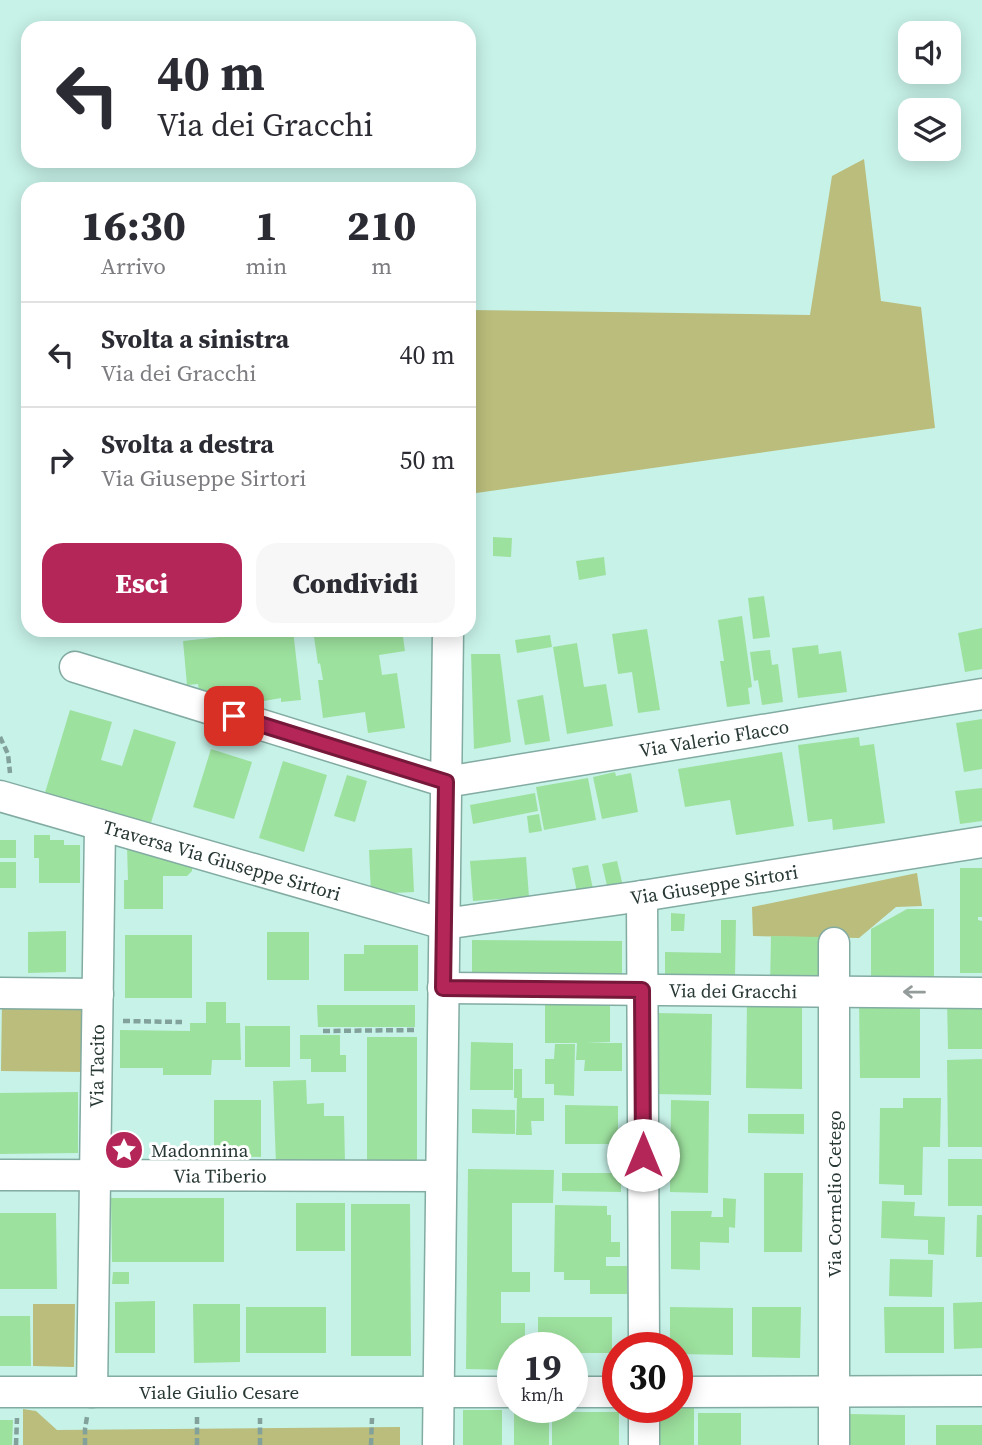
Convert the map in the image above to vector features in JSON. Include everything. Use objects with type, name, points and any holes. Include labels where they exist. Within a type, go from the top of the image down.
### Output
[{"type":"street","points":[[438,1445],[448,637]]},
{"type":"street","points":[[75,667],[446,782]]},
{"type":"street","name":"Via Valerio Flacco","points":[[446,782],[982,694]]},
{"type":"street","name":"Traversa Via Giuseppe Sirtori","points":[[0,796],[444,924]]},
{"type":"street","name":"Via Tacito","points":[[92,1392],[100,825]]},
{"type":"street","name":"Via Giuseppe Sirtori","points":[[444,924],[642,896],[982,842]]},
{"type":"street","points":[[642,896],[644,1332]]},
{"type":"street","name":"Via Cornelio Cetego","points":[[834,943],[834,1445]]},
{"type":"street","name":"Via dei Gracchi","points":[[443,988],[982,993]]},
{"type":"street","points":[[0,993],[98,1007]]},
{"type":"street","name":"Via Tiberio","points":[[0,1175],[441,1176]]},
{"type":"street","points":[[693,1392],[982,1391]]},
{"type":"street","name":"Viale Giulio Cesare","points":[[0,1392],[497,1392]]},
{"type":"street","points":[[644,1423],[644,1445]]},
{"type":"path","points":[[98,1007],[182,1022]]},
{"type":"path","points":[[323,1031],[443,1030]]},
{"type":"green space","points":[[864,159],[881,301],[921,307],[935,428],[476,493],[476,310],[810,315],[832,176]]},
{"type":"green space","points":[[917,873],[922,906],[896,907],[859,938],[753,936],[752,907]]},
{"type":"green space","points":[[2,1002],[89,1003],[88,1072],[1,1071]]},
{"type":"green space","points":[[33,1304],[75,1304],[74,1367],[33,1366]]},
{"type":"green space","points":[[23,1409],[36,1411],[57,1430],[400,1427],[400,1445],[23,1445]]},
{"type":"building","points":[[493,537],[512,538],[511,557],[493,556]]},
{"type":"building","points":[[604,557],[606,575],[579,580],[576,561]]},
{"type":"building","points":[[764,596],[770,637],[753,639],[748,598]]},
{"type":"building","points":[[742,616],[752,687],[748,688],[750,704],[727,707],[720,661],[724,661],[718,620]]},
{"type":"building","points":[[982,628],[982,669],[965,672],[958,633]]},
{"type":"building","points":[[647,629],[660,710],[638,713],[632,672],[618,674],[612,634]]},
{"type":"building","points":[[550,635],[552,647],[517,653],[515,640]]},
{"type":"building","points":[[219,637],[294,637],[301,700],[281,702],[281,698],[252,703],[252,707],[200,697],[198,684],[187,685],[183,641]]},
{"type":"building","points":[[314,637],[403,637],[405,651],[379,655],[382,675],[397,673],[405,728],[368,733],[365,712],[323,718],[318,680],[323,680],[320,663],[318,664]]},
{"type":"building","points":[[577,643],[584,687],[606,684],[613,726],[567,734],[553,647]]},
{"type":"building","points":[[818,645],[819,654],[841,651],[847,692],[798,698],[792,648]]},
{"type":"building","points":[[770,650],[772,665],[778,664],[783,702],[762,705],[758,680],[754,681],[750,652]]},
{"type":"building","points":[[471,654],[500,654],[511,742],[474,749]]},
{"type":"building","points":[[543,695],[550,741],[525,745],[517,700]]},
{"type":"building","points":[[70,710],[112,722],[101,760],[122,766],[134,729],[176,742],[149,829],[107,816],[109,811],[87,805],[86,809],[44,796]]},
{"type":"building","points":[[982,719],[982,769],[964,772],[956,723]]},
{"type":"building","points":[[859,737],[860,746],[874,744],[885,823],[833,830],[832,819],[808,822],[798,745]]},
{"type":"building","points":[[211,749],[252,762],[234,819],[193,807]]},
{"type":"building","points":[[782,752],[794,826],[736,835],[730,800],[685,807],[678,769]]},
{"type":"building","points":[[283,761],[327,775],[304,852],[259,838]]},
{"type":"building","points":[[615,772],[616,776],[631,773],[638,812],[602,819],[593,777]]},
{"type":"building","points":[[347,775],[367,781],[355,822],[334,816]]},
{"type":"building","points":[[588,778],[596,820],[544,830],[536,787]]},
{"type":"building","points":[[982,788],[982,821],[960,824],[955,791]]},
{"type":"building","points":[[535,793],[538,811],[473,824],[470,805]]},
{"type":"building","points":[[539,814],[542,831],[529,833],[527,816]]},
{"type":"building","points":[[34,835],[50,835],[50,840],[64,840],[64,845],[80,845],[80,883],[39,883],[39,858],[34,858]]},
{"type":"building","points":[[0,840],[16,840],[16,858],[0,858]]},
{"type":"building","points":[[127,846],[192,867],[187,876],[163,876],[163,909],[124,909],[124,880],[128,880]]},
{"type":"building","points":[[412,848],[414,892],[371,894],[369,850]]},
{"type":"building","points":[[526,857],[529,897],[473,901],[470,861]]},
{"type":"building","points":[[617,861],[623,886],[608,890],[602,864]]},
{"type":"building","points":[[0,862],[16,862],[16,888],[0,888]]},
{"type":"building","points":[[588,865],[593,889],[577,892],[572,868]]},
{"type":"building","points":[[960,868],[982,868],[982,917],[978,917],[978,920],[982,921],[982,973],[960,973]]},
{"type":"building","points":[[907,909],[934,909],[934,988],[871,988],[871,929]]},
{"type":"building","points":[[671,913],[685,914],[684,931],[671,931]]},
{"type":"building","points":[[721,920],[736,920],[735,976],[665,976],[665,952],[721,953]]},
{"type":"building","points":[[66,931],[66,972],[28,973],[28,932]]},
{"type":"building","points":[[267,932],[309,932],[309,980],[267,980]]},
{"type":"building","points":[[125,935],[192,935],[192,998],[125,998]]},
{"type":"building","points":[[771,936],[822,937],[821,989],[770,988]]},
{"type":"building","points":[[472,940],[622,941],[622,980],[472,979]]},
{"type":"building","points":[[364,945],[418,945],[418,991],[344,991],[344,954],[364,954]]},
{"type":"building","points":[[982,997],[982,1049],[948,1049],[947,998]]},
{"type":"building","points":[[859,999],[920,999],[920,1078],[860,1078]]},
{"type":"building","points":[[545,1001],[610,1004],[610,1042],[586,1043],[622,1043],[622,1071],[584,1071],[585,1060],[576,1060],[577,1043],[545,1043]]},
{"type":"building","points":[[747,1001],[802,1002],[802,1089],[746,1088]]},
{"type":"building","points":[[206,1002],[226,1002],[226,1023],[240,1023],[241,1060],[212,1060],[211,1075],[163,1075],[163,1068],[120,1068],[120,1030],[190,1031],[190,1023],[206,1023]]},
{"type":"building","points":[[317,1005],[415,1005],[415,1027],[318,1027]]},
{"type":"building","points":[[655,1013],[712,1014],[711,1095],[655,1094]]},
{"type":"building","points":[[245,1026],[290,1026],[290,1067],[245,1067]]},
{"type":"building","points":[[300,1035],[340,1035],[340,1055],[346,1055],[346,1072],[311,1072],[311,1059],[300,1059]]},
{"type":"building","points":[[367,1037],[417,1037],[417,1163],[367,1163]]},
{"type":"building","points":[[471,1042],[513,1043],[513,1090],[470,1090]]},
{"type":"building","points":[[555,1044],[575,1044],[574,1096],[554,1095],[554,1084],[545,1084],[545,1059],[554,1059]]},
{"type":"building","points":[[982,1059],[982,1147],[948,1147],[947,1060]]},
{"type":"building","points":[[514,1069],[522,1069],[522,1098],[544,1098],[544,1121],[531,1121],[532,1135],[516,1135],[517,1098],[514,1098]]},
{"type":"building","points":[[306,1080],[307,1104],[324,1103],[324,1116],[344,1116],[345,1163],[276,1165],[273,1081]]},
{"type":"building","points":[[78,1092],[78,1153],[0,1154],[0,1093]]},
{"type":"building","points":[[903,1098],[941,1098],[940,1147],[923,1147],[922,1195],[904,1195],[904,1185],[879,1184],[880,1108],[903,1108]]},
{"type":"building","points":[[214,1100],[261,1100],[261,1157],[214,1156]]},
{"type":"building","points":[[671,1100],[709,1101],[708,1193],[670,1192]]},
{"type":"building","points":[[565,1105],[618,1106],[618,1144],[565,1144]]},
{"type":"building","points":[[472,1109],[515,1110],[515,1134],[472,1133]]},
{"type":"building","points":[[748,1114],[804,1114],[804,1134],[748,1133]]},
{"type":"building","points":[[948,1159],[982,1159],[982,1206],[948,1206]]},
{"type":"building","points":[[468,1169],[554,1170],[553,1203],[512,1203],[512,1272],[530,1272],[530,1292],[501,1292],[501,1323],[525,1323],[525,1332],[497,1332],[497,1370],[466,1369]]},
{"type":"building","points":[[562,1173],[621,1173],[621,1192],[562,1191]]},
{"type":"building","points":[[764,1173],[803,1173],[802,1252],[764,1252]]},
{"type":"building","points":[[111,1198],[224,1198],[224,1262],[112,1262]]},
{"type":"building","points":[[723,1198],[736,1199],[735,1228],[729,1227],[729,1243],[700,1242],[700,1270],[671,1269],[671,1211],[712,1211],[711,1217],[723,1217]]},
{"type":"building","points":[[882,1201],[915,1202],[914,1216],[945,1217],[944,1255],[928,1254],[928,1240],[881,1238]]},
{"type":"building","points":[[296,1203],[345,1203],[345,1251],[296,1251]]},
{"type":"building","points":[[351,1204],[410,1204],[411,1356],[351,1356]]},
{"type":"building","points":[[555,1205],[607,1206],[607,1215],[611,1215],[611,1242],[620,1242],[620,1257],[606,1257],[606,1266],[627,1266],[627,1294],[590,1294],[590,1280],[564,1280],[564,1272],[554,1272]]},
{"type":"building","points":[[0,1213],[56,1213],[57,1289],[0,1289]]},
{"type":"building","points":[[977,1215],[982,1215],[982,1257],[976,1257]]},
{"type":"building","points":[[890,1259],[933,1260],[932,1297],[889,1296]]},
{"type":"building","points":[[113,1272],[129,1272],[129,1284],[112,1284]]},
{"type":"building","points":[[155,1301],[155,1353],[115,1353],[115,1302]]},
{"type":"building","points":[[982,1302],[982,1348],[954,1349],[953,1303]]},
{"type":"building","points":[[193,1304],[240,1304],[240,1362],[194,1363]]},
{"type":"building","points":[[246,1307],[326,1307],[326,1353],[246,1353]]},
{"type":"building","points":[[670,1307],[733,1308],[733,1355],[693,1354],[693,1332],[670,1332]]},
{"type":"building","points":[[752,1307],[801,1307],[800,1358],[752,1357]]},
{"type":"building","points":[[884,1307],[944,1307],[944,1353],[885,1353]]},
{"type":"building","points":[[0,1316],[30,1316],[31,1366],[0,1366]]},
{"type":"building","points":[[538,1317],[612,1317],[612,1332],[602,1332],[602,1353],[588,1353],[588,1332],[538,1332]]},
{"type":"building","points":[[694,1408],[694,1445],[660,1445],[660,1423],[693,1423]]},
{"type":"building","points":[[463,1410],[497,1410],[497,1423],[502,1423],[502,1445],[463,1445]]},
{"type":"building","points":[[588,1412],[602,1412],[602,1423],[619,1423],[619,1445],[552,1445],[552,1423],[588,1423]]},
{"type":"building","points":[[698,1413],[741,1413],[741,1445],[698,1445]]},
{"type":"building","points":[[849,1414],[905,1415],[905,1445],[849,1445]]},
{"type":"building","points":[[0,1420],[13,1420],[12,1445],[0,1445]]},
{"type":"building","points":[[514,1423],[549,1423],[549,1445],[514,1445]]},
{"type":"building","points":[[936,1425],[982,1425],[982,1445],[936,1445]]},
{"type":"place","name":"Madonnina","points":[[124,1150]]},
{"type":"route","points":[[234,716],[446,782],[443,988],[642,990],[643,1155]]}]
